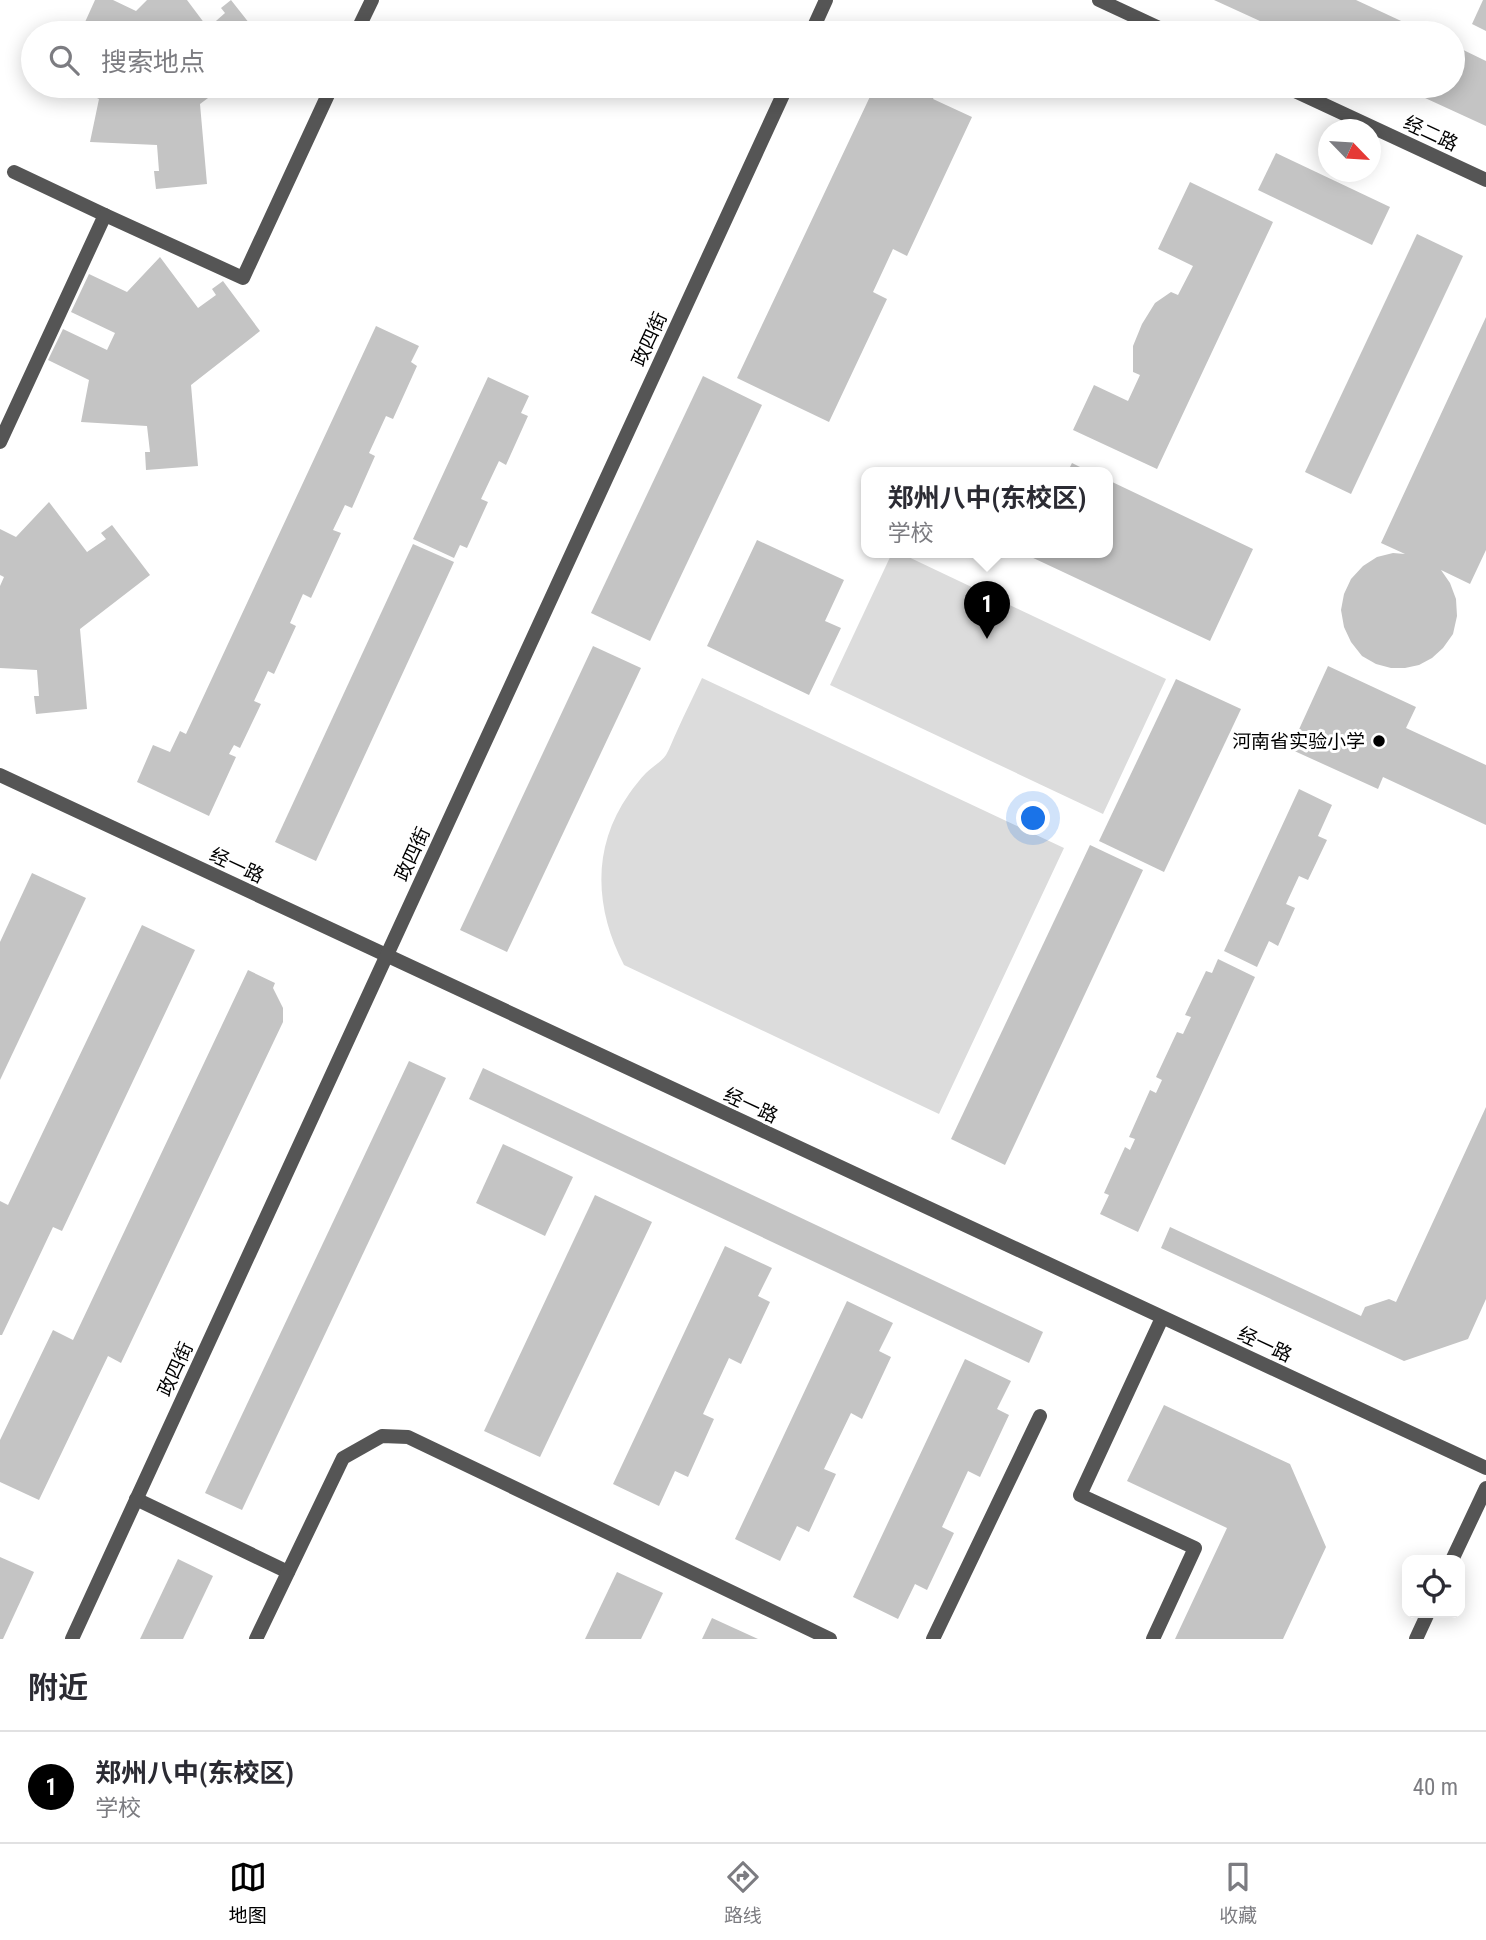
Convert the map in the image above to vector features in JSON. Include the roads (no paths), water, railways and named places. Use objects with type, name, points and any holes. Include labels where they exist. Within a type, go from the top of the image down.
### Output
[{"type":"street","points":[[362,21],[372,0]]},
{"type":"street","points":[[816,21],[826,0]]},
{"type":"street","points":[[1098,0],[1144,21]]},
{"type":"street","points":[[14,172],[243,278],[326,98]]},
{"type":"street","name":"政四街","points":[[72,1639],[781,98]]},
{"type":"street","name":"经二路","points":[[1309,98],[1486,180]]},
{"type":"street","points":[[0,442],[105,215]]},
{"type":"street","name":"经一路","points":[[0,775],[1486,1468]]},
{"type":"street","points":[[1153,1639],[1195,1548],[1080,1495],[1162,1318]]},
{"type":"street","points":[[933,1639],[1040,1416]]},
{"type":"street","points":[[256,1639],[343,1458],[382,1436],[408,1437],[830,1639]]},
{"type":"street","points":[[1454,1555],[1486,1488]]},
{"type":"street","points":[[136,1499],[288,1572]]},
{"type":"street","points":[[1416,1639],[1426,1618]]},
{"type":"place","name":"郑州八中(东校区)","points":[[987,639]]},
{"type":"place","name":"河南省实验小学","points":[[1379,741]]}]
